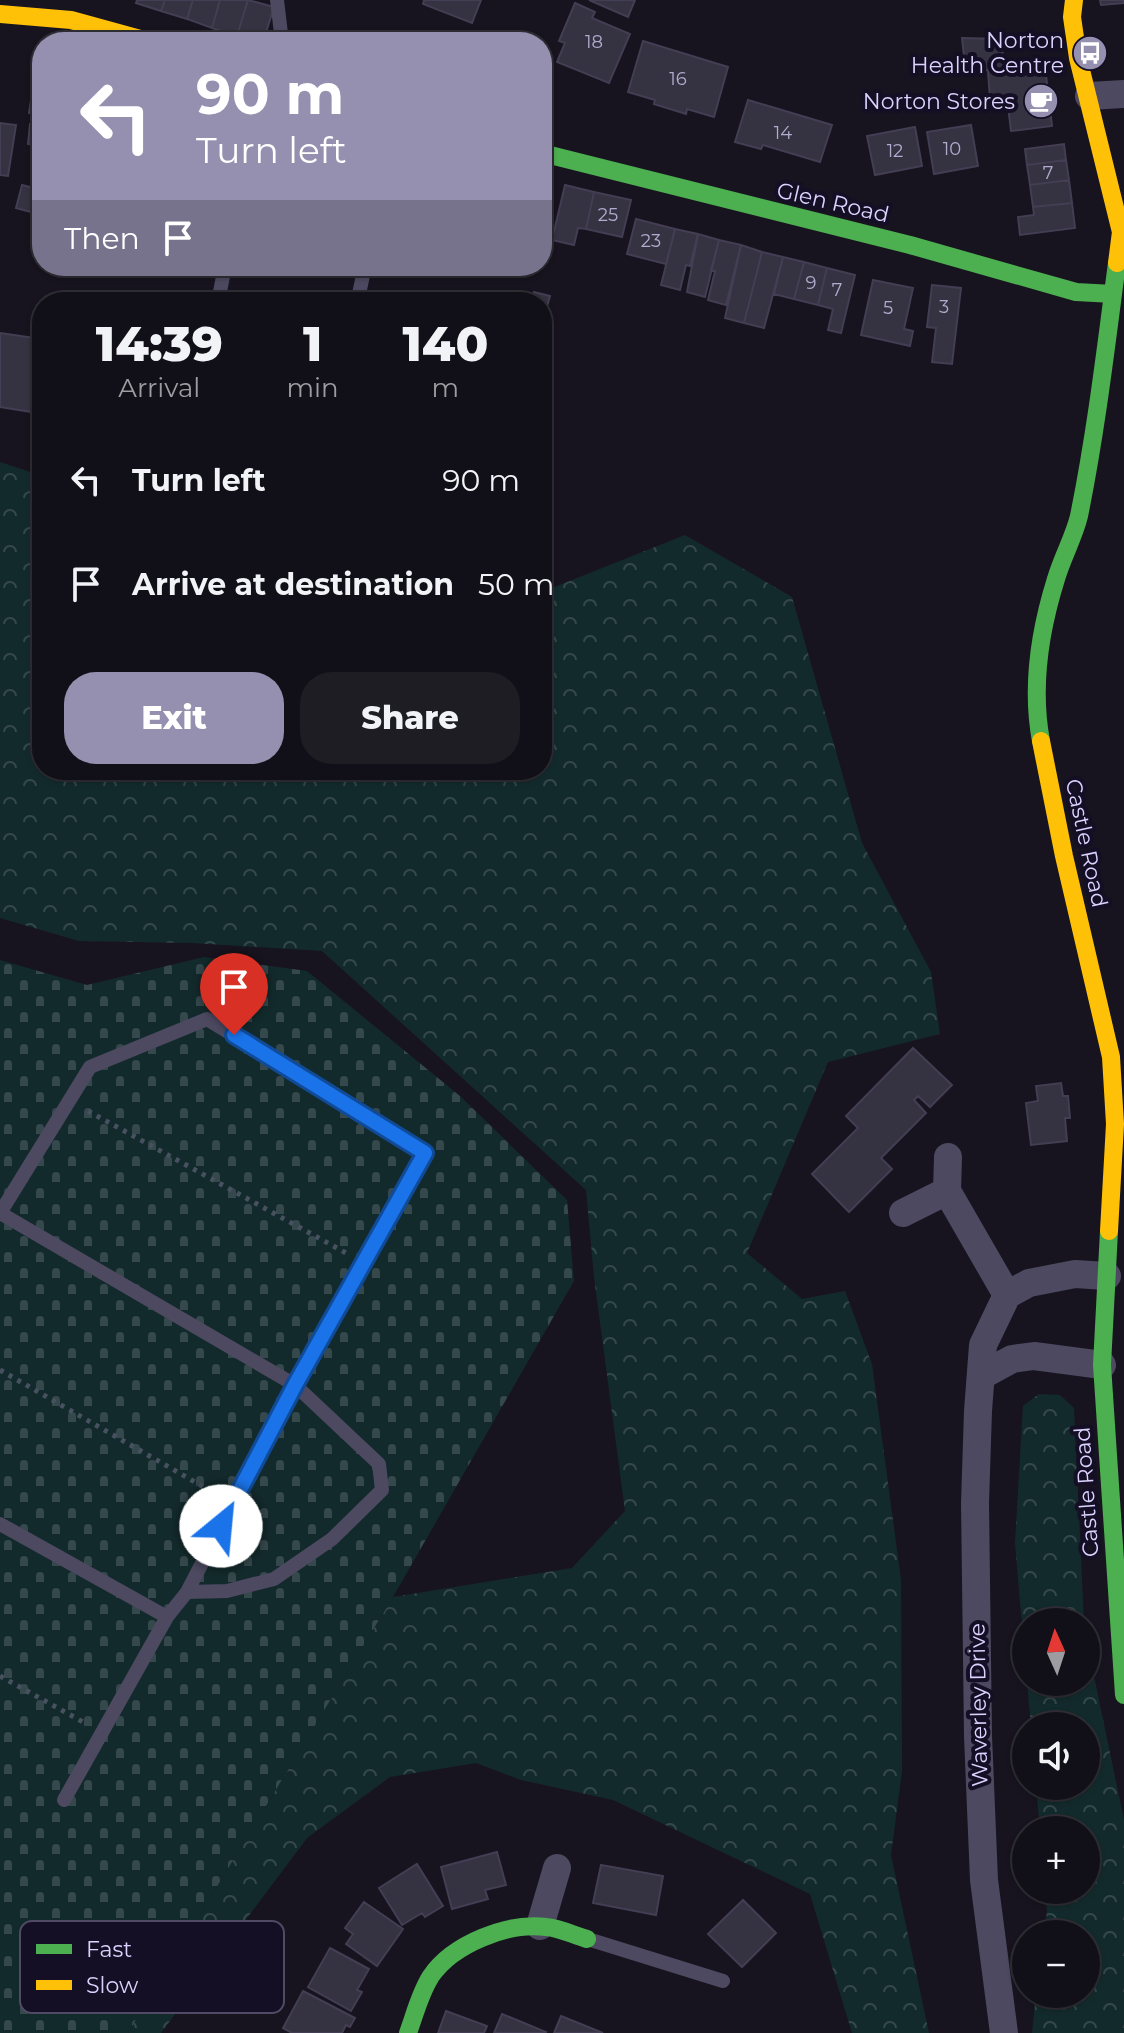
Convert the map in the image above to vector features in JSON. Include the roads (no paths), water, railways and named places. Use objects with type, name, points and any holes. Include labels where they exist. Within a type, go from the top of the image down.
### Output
[{"type":"street","points":[[1074,0],[1072,17],[1078,58],[1123,232]]},
{"type":"street","points":[[0,14],[71,20],[115,32]]},
{"type":"street","points":[[1089,96],[1124,94]]},
{"type":"street","name":"Glen Road","points":[[552,156],[910,245],[1076,292],[1113,294]]},
{"type":"street","name":"Castle Road","points":[[1123,232],[1078,520],[1056,577],[1040,637],[1037,719],[1064,856],[1111,1057],[1120,1123],[1107,1276],[1114,1327],[1102,1365],[1124,1695]]},
{"type":"street","points":[[948,1157],[947,1191],[1002,1306],[1011,1337],[1034,1356]]},
{"type":"street","points":[[903,1213],[947,1191]]},
{"type":"street","points":[[1002,1306],[1029,1283],[1075,1274],[1107,1276]]},
{"type":"street","name":"Waverley Drive","points":[[1002,1306],[983,1345],[975,1503],[978,1736],[984,1880],[1004,2033]]},
{"type":"street","points":[[981,1376],[1012,1359],[1034,1356],[1102,1365]]},
{"type":"street","points":[[540,1926],[557,1868]]},
{"type":"street","points":[[408,2033],[430,1977],[459,1948],[484,1938],[540,1926],[587,1939]]},
{"type":"lane","points":[[277,0],[281,32]]},
{"type":"lane","points":[[64,1800],[167,1617],[187,1592],[295,1385],[425,1153],[207,1019],[90,1067],[0,1213],[295,1385],[379,1464],[382,1490],[332,1539],[274,1579],[227,1591],[187,1592]]},
{"type":"lane","points":[[0,1524],[167,1617]]},
{"type":"lane","points":[[587,1939],[723,1981]]},
{"type":"place","name":"Norton Health Centre","points":[[1090,53]]},
{"type":"place","name":"Norton Stores","points":[[1041,101]]}]
